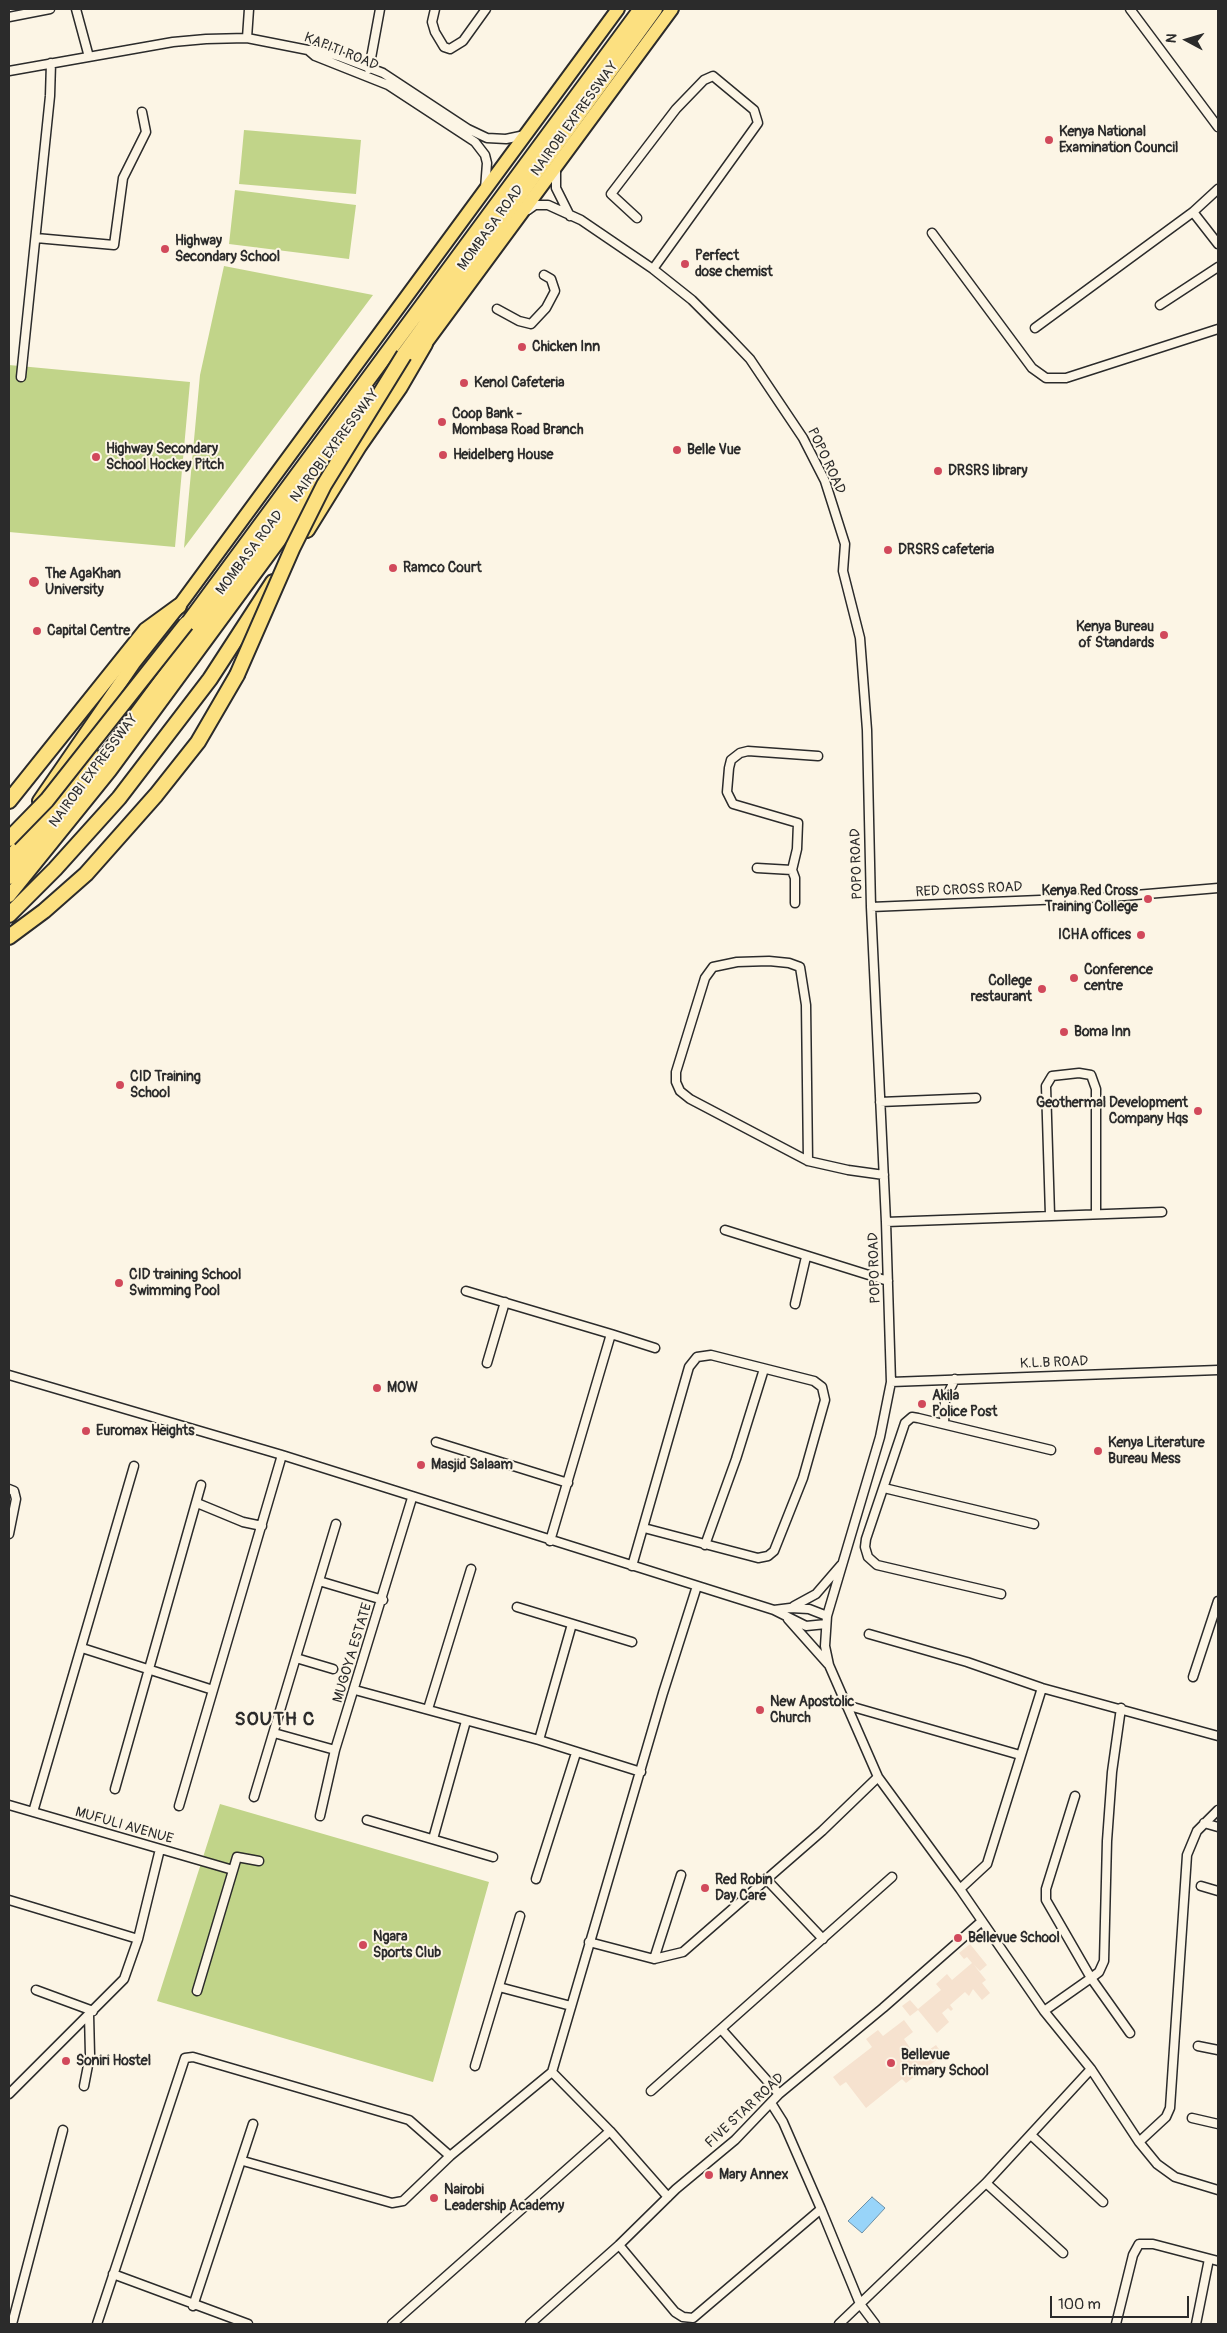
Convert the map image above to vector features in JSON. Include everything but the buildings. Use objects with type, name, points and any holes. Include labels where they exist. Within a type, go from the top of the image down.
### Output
[{"type":"highway","name":"MOMBASA ROAD","points":[[9,845],[134,663],[179,606],[618,9]]},
{"type":"highway","name":"NAIROBI EXPRESSWAY","points":[[9,859],[43,820],[641,9]]},
{"type":"highway","name":"NAIROBI EXPRESSWAY","points":[[9,877],[44,836],[108,752],[404,355],[655,9]]},
{"type":"highway","name":"MOMBASA ROAD","points":[[9,896],[110,771],[513,225],[558,161],[672,9]]},
{"type":"highway","points":[[9,915],[100,820],[210,679],[336,485],[359,446],[400,387],[425,344]]},
{"type":"highway","points":[[9,937],[44,911],[86,874],[156,795],[198,742],[237,675],[293,547],[324,485],[404,355]]},
{"type":"highway","points":[[9,800],[146,630],[179,606]]},
{"type":"highway","points":[[9,839],[47,800],[186,624]]},
{"type":"street","points":[[9,17],[50,9]]},
{"type":"street","points":[[76,9],[89,57]]},
{"type":"street","points":[[247,38],[249,9]]},
{"type":"street","points":[[368,76],[380,9]]},
{"type":"street","points":[[435,9],[432,22],[435,32],[444,47],[450,49],[456,47],[469,33],[486,9]]},
{"type":"street","points":[[1130,9],[1218,126]]},
{"type":"street","name":"KAPITI ROAD","points":[[9,71],[174,42],[247,38],[308,50],[315,56],[388,85],[451,122],[475,142],[485,156],[487,163],[484,193]]},
{"type":"street","points":[[308,50],[330,53],[370,66],[394,79],[451,122],[486,138],[506,139],[527,135]]},
{"type":"street","points":[[21,377],[52,63]]},
{"type":"street","points":[[637,218],[611,194],[676,109],[704,80],[714,76],[754,110],[758,123],[653,269]]},
{"type":"street","points":[[36,238],[114,245],[123,178],[146,132],[142,112]]},
{"type":"street","points":[[558,161],[556,188],[570,216]]},
{"type":"street","points":[[1035,328],[1193,212],[1218,189]]},
{"type":"street","name":"POPO ROAD","points":[[513,225],[528,209],[541,203],[581,220],[653,269],[692,300],[750,359],[803,438],[824,481],[838,518],[845,544],[843,571],[860,638],[867,730],[871,907],[886,1222],[891,1382],[880,1437],[827,1620],[826,1646],[830,1668]]},
{"type":"street","points":[[1193,212],[1218,244]]},
{"type":"street","points":[[932,233],[1032,368],[1046,378],[1066,378],[1218,329]]},
{"type":"street","points":[[1160,305],[1218,268]]},
{"type":"street","points":[[498,309],[519,321],[531,324],[546,308],[555,292],[551,280],[544,275]]},
{"type":"street","points":[[795,903],[795,878],[792,870],[797,849],[798,823],[733,804],[727,792],[729,768],[732,760],[740,753],[748,751],[818,756]]},
{"type":"street","points":[[757,868],[792,870]]},
{"type":"street","name":"RED CROSS ROAD","points":[[871,907],[1112,897],[1218,888]]},
{"type":"street","points":[[808,1161],[806,1005],[800,967],[789,962],[769,961],[737,962],[712,967],[705,978],[675,1077],[678,1087],[684,1095],[808,1161],[848,1170],[884,1175]]},
{"type":"street","points":[[1050,1215],[1046,1086],[1052,1076],[1079,1073],[1091,1075],[1096,1089],[1096,1213]]},
{"type":"street","points":[[880,1102],[976,1098]]},
{"type":"street","points":[[886,1222],[1162,1212]]},
{"type":"street","points":[[726,1230],[806,1257],[888,1281]]},
{"type":"street","points":[[795,1304],[806,1257]]},
{"type":"street","points":[[466,1291],[655,1348]]},
{"type":"street","points":[[486,1363],[505,1302]]},
{"type":"street","points":[[550,1540],[611,1334]]},
{"type":"street","points":[[632,1566],[692,1362],[697,1357],[711,1354],[764,1370],[814,1380],[822,1387],[824,1400],[803,1478],[774,1551],[768,1556],[758,1558],[644,1528]]},
{"type":"street","points":[[705,1545],[736,1459],[764,1370]]},
{"type":"street","name":"K.L.B ROAD","points":[[891,1382],[1218,1370]]},
{"type":"street","points":[[9,1375],[282,1456],[774,1610],[788,1619],[806,1626],[827,1620]]},
{"type":"street","points":[[944,1424],[945,1400],[955,1379]]},
{"type":"street","points":[[1001,1594],[877,1565],[868,1557],[865,1548],[866,1539],[907,1419],[918,1418],[1051,1450]]},
{"type":"street","points":[[436,1442],[568,1482]]},
{"type":"street","points":[[179,1806],[282,1456]]},
{"type":"street","points":[[33,1812],[134,1466]]},
{"type":"street","points":[[115,1789],[150,1670],[182,1546],[197,1503],[201,1485]]},
{"type":"street","points":[[884,1488],[1034,1524]]},
{"type":"street","points":[[9,1489],[14,1491],[16,1500],[9,1534]]},
{"type":"street","name":"MUGOYA ESTATE","points":[[320,1816],[335,1750],[355,1690],[412,1498]]},
{"type":"street","points":[[197,1503],[243,1522],[262,1526]]},
{"type":"street","points":[[254,1797],[336,1524]]},
{"type":"street","points":[[790,1608],[816,1594],[844,1562]]},
{"type":"street","points":[[428,1709],[471,1569]]},
{"type":"street","points":[[319,1581],[382,1600]]},
{"type":"street","points":[[243,2161],[392,2203],[403,2201],[450,2156],[552,2072],[663,1693],[697,1586]]},
{"type":"street","points":[[1194,1677],[1218,1601]]},
{"type":"street","points":[[517,1607],[632,1642]]},
{"type":"street","points":[[774,1610],[790,1608],[816,1610],[827,1620]]},
{"type":"street","points":[[788,1619],[830,1668],[878,1777],[960,1889],[1044,2011],[1091,2069],[1139,2142],[1157,2164],[1175,2177],[1218,2190]]},
{"type":"street","points":[[540,1740],[572,1624]]},
{"type":"street","points":[[869,1634],[967,1662],[1042,1688],[1218,1736]]},
{"type":"street","points":[[82,1648],[213,1690]]},
{"type":"street","points":[[296,1658],[333,1669]]},
{"type":"street","points":[[960,1889],[987,1864],[1042,1688]]},
{"type":"street","points":[[355,1690],[540,1740],[576,1753],[641,1772]]},
{"type":"street","points":[[846,1705],[1020,1755]]},
{"type":"street","points":[[1044,2011],[1099,1972],[1104,1961],[1106,1947],[1105,1892],[1107,1841],[1112,1772],[1121,1708]]},
{"type":"street","points":[[433,1840],[466,1721]]},
{"type":"street","points":[[274,1733],[335,1750]]},
{"type":"street","points":[[536,1879],[576,1753]]},
{"type":"street","points":[[589,1942],[654,1959],[682,1952],[822,1831],[878,1777]]},
{"type":"street","points":[[1075,1796],[1046,1888],[1046,1900],[1091,1978],[1130,2033]]},
{"type":"street","name":"MUFULI AVENUE","points":[[9,1805],[233,1870]]},
{"type":"street","points":[[1139,2142],[1166,2117],[1170,2108],[1186,1862],[1191,1843],[1204,1823],[1218,1810]]},
{"type":"street","points":[[367,1820],[492,1857]]},
{"type":"street","points":[[1204,1823],[1218,1827]]},
{"type":"street","points":[[9,2094],[124,1979],[138,1939],[160,1849]]},
{"type":"street","points":[[197,1991],[237,1857],[259,1861]]},
{"type":"street","points":[[654,1959],[681,1874]]},
{"type":"street","points":[[651,2091],[722,2030],[892,1877]]},
{"type":"street","points":[[767,1880],[823,1939]]},
{"type":"street","points":[[1201,1886],[1218,1891]]},
{"type":"street","points":[[9,1902],[138,1939]]},
{"type":"street","points":[[475,2066],[520,1916]]},
{"type":"street","name":"FIVE STAR ROAD","points":[[530,2324],[619,2245],[668,2197],[735,2140],[779,2094],[883,2008],[982,1921]]},
{"type":"street","points":[[499,1986],[571,2006]]},
{"type":"street","points":[[36,1990],[91,2013]]},
{"type":"street","points":[[84,2086],[90,2055],[91,2013]]},
{"type":"street","points":[[722,2030],[779,2094]]},
{"type":"street","points":[[1198,2046],[1218,2050]]},
{"type":"street","points":[[97,2324],[182,2063],[187,2057],[408,2120],[450,2156]]},
{"type":"street","points":[[839,2324],[986,2183],[1091,2069]]},
{"type":"street","points":[[552,2072],[610,2131],[668,2197]]},
{"type":"street","points":[[771,2103],[783,2122],[860,2304],[875,2324]]},
{"type":"street","points":[[1192,2118],[1218,2124]]},
{"type":"street","points":[[193,2306],[254,2124]]},
{"type":"street","points":[[12,2324],[63,2130]]},
{"type":"street","points":[[392,2324],[610,2131]]},
{"type":"street","points":[[1031,2135],[1103,2202]]},
{"type":"street","points":[[986,2183],[1063,2253]]},
{"type":"street","points":[[619,2245],[675,2312],[683,2317],[693,2318],[821,2209]]},
{"type":"street","points":[[1116,2324],[1133,2255],[1139,2244],[1153,2244],[1218,2261]]},
{"type":"street","points":[[1196,2324],[1209,2259]]},
{"type":"street","points":[[113,2274],[193,2306],[248,2324]]},
{"type":"shaded area","name":"Bellevue Primary School","points":[[970,1944],[987,1965],[980,1971],[974,1965],[986,1980],[982,1983],[990,1993],[982,2000],[973,1989],[969,1996],[965,1992],[950,2005],[953,2009],[951,2011],[948,2008],[942,2013],[949,2022],[937,2033],[918,2010],[910,2016],[902,2006],[910,2000],[918,2009],[941,1990],[936,1984],[947,1974],[952,1980],[972,1963],[967,1957],[964,1959],[959,1953]]},
{"type":"shaded area","name":"Bellevue Primary School","points":[[904,2020],[913,2032],[904,2039],[917,2058],[936,2045],[943,2055],[906,2083],[902,2079],[866,2108],[846,2082],[840,2086],[833,2077],[872,2047],[866,2039],[878,2030],[883,2036]]},
{"type":"green space","points":[[244,130],[361,140],[356,194],[239,184]]},
{"type":"green space","points":[[235,190],[356,205],[349,259],[229,244]]},
{"type":"green space","points":[[224,266],[373,295],[184,548],[200,375]]},
{"type":"green space","name":"Highway Secondary School Hockey Pitch","points":[[9,365],[190,382],[175,547],[9,532]]},
{"type":"green space","points":[[220,1804],[489,1882],[433,2082],[157,2001]]},
{"type":"water","points":[[872,2197],[885,2208],[862,2233],[848,2221]]},
{"type":"place","name":"Kenya National Examination Council","points":[[1049,140]]},
{"type":"place","name":"Highway Secondary School","points":[[165,249]]},
{"type":"place","name":"Perfect dose chemist","points":[[685,264]]},
{"type":"place","name":"Chicken Inn","points":[[522,347]]},
{"type":"place","name":"Kenol Cafeteria","points":[[464,383]]},
{"type":"place","name":"Coop Bank - Mombasa Road Branch","points":[[442,422]]},
{"type":"place","name":"Belle Vue","points":[[677,450]]},
{"type":"place","name":"Heidelberg House","points":[[443,455]]},
{"type":"place","name":"Highway Secondary School Hockey Pitch","points":[[96,457]]},
{"type":"place","name":"DRSRS library","points":[[938,471]]},
{"type":"place","name":"DRSRS cafeteria","points":[[888,550]]},
{"type":"place","name":"Ramco Court","points":[[393,568]]},
{"type":"place","name":"The AgaKhan University","points":[[34,582]]},
{"type":"place","name":"Capital Centre","points":[[37,631]]},
{"type":"place","name":"Kenya Bureau of Standards","points":[[1164,635]]},
{"type":"place","name":"Kenya Red Cross Training College","points":[[1148,899]]},
{"type":"place","name":"ICHA offices","points":[[1141,935]]},
{"type":"place","name":"Conference centre","points":[[1074,978]]},
{"type":"place","name":"College restaurant","points":[[1042,989]]},
{"type":"place","name":"Boma Inn","points":[[1064,1032]]},
{"type":"place","name":"CID Training School","points":[[120,1085]]},
{"type":"place","name":"Geothermal Development Company Hqs","points":[[1198,1111]]},
{"type":"place","name":"CID training School Swimming Pool","points":[[119,1283]]},
{"type":"place","name":"MOW","points":[[377,1388]]},
{"type":"place","name":"Akila Police Post","points":[[922,1404]]},
{"type":"place","name":"Euromax Heights","points":[[86,1431]]},
{"type":"place","name":"Kenya Literature Bureau Mess","points":[[1098,1451]]},
{"type":"place","name":"Masjid Salaam","points":[[421,1465]]},
{"type":"place","name":"New Apostolic Church","points":[[760,1710]]},
{"type":"place","name":"Red Robin Day Care","points":[[705,1888]]},
{"type":"place","name":"Bellevue School","points":[[958,1938]]},
{"type":"place","name":"Ngara Sports Club","points":[[363,1945]]},
{"type":"place","name":"Soniri Hostel","points":[[66,2061]]},
{"type":"place","name":"Bellevue Primary School","points":[[891,2063]]},
{"type":"place","name":"Mary Annex","points":[[709,2175]]},
{"type":"place","name":"Nairobi Leadership Academy","points":[[434,2198]]},
{"type":"district","name":"SOUTH C","points":[[275,1720]]}]
